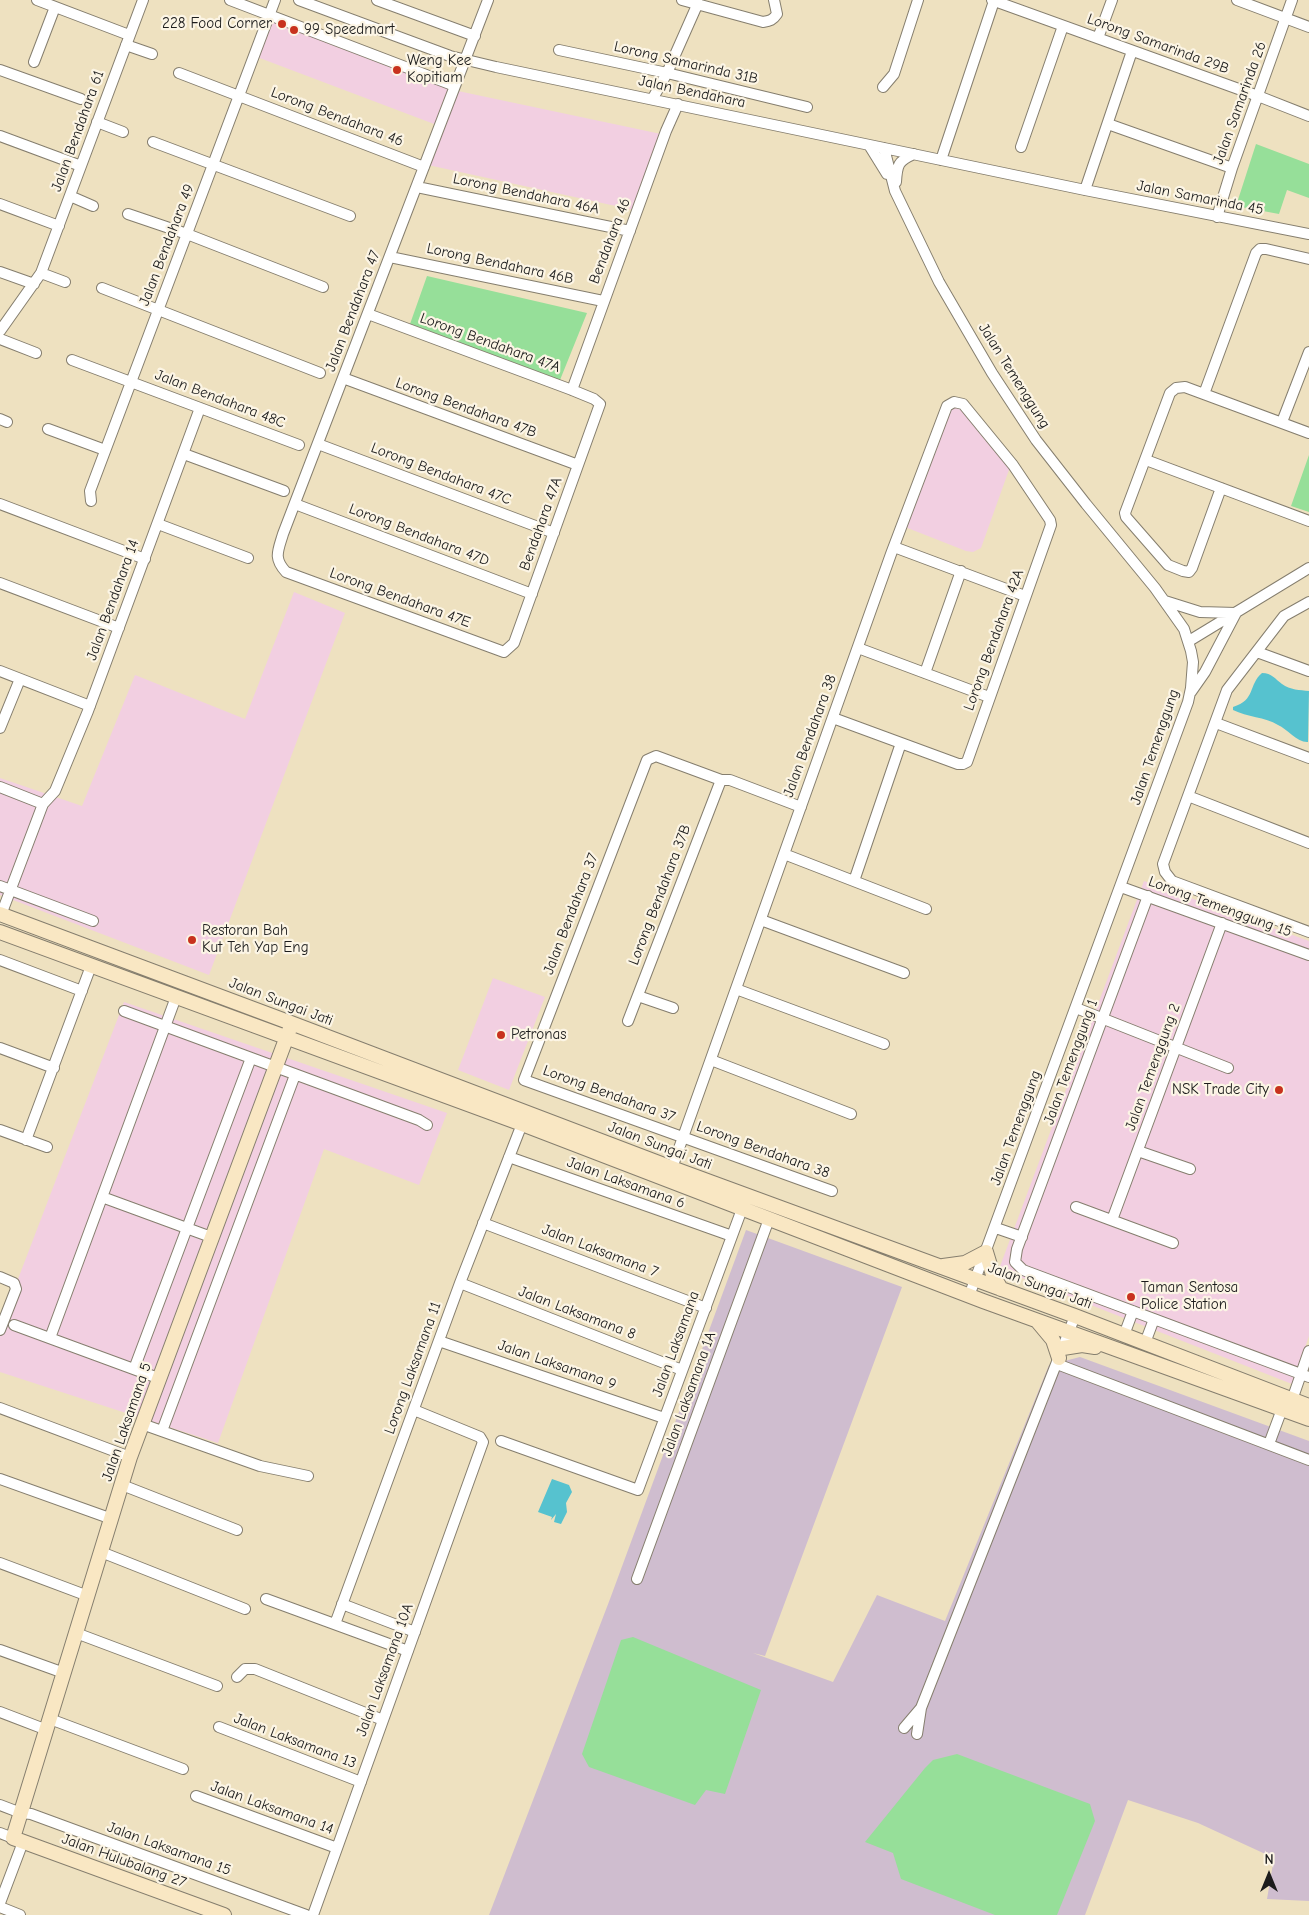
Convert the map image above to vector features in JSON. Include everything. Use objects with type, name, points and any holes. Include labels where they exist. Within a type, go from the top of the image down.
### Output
[{"type":"main road","name":"Jalan Sungai Jati","points":[[1,915],[672,1168],[1075,1316],[1145,1343],[1287,1405],[1309,1419]]},
{"type":"main road","name":"Jalan Sungai Jati","points":[[0,932],[522,1124],[1038,1322],[1287,1405],[1309,1406]]},
{"type":"main road","name":"Jalan Laksamana 5","points":[[8,1838],[21,1813],[130,1457],[291,1023]]},
{"type":"main road","points":[[260,1028],[272,1041],[276,1065]]},
{"type":"main road","points":[[276,1065],[289,1050],[308,1046]]},
{"type":"main road","points":[[940,1267],[965,1263],[986,1252],[993,1275],[1001,1289]]},
{"type":"main road","points":[[1038,1322],[1053,1340],[1060,1357],[1082,1345],[1118,1350]]},
{"type":"main road","name":"Jalan Hulubalang 27","points":[[8,1838],[224,1915]]},
{"type":"street","points":[[37,0],[128,40],[152,54]]},
{"type":"street","name":"Jalan Bendahara 61","points":[[0,331],[41,273],[144,0]]},
{"type":"street","points":[[230,0],[455,86]]},
{"type":"street","name":"Jalan Bendahara 49","points":[[91,501],[90,491],[105,450],[275,0]]},
{"type":"street","name":"Jalan Bendahara","points":[[299,0],[450,56],[1085,190]]},
{"type":"street","points":[[377,0],[475,36]]},
{"type":"street","name":"Jalan Bendahara 47","points":[[286,572],[278,564],[277,555],[295,504],[488,0]]},
{"type":"street","points":[[682,0],[763,22],[770,21],[777,14],[774,0]]},
{"type":"street","points":[[883,87],[894,74],[918,0]]},
{"type":"street","points":[[941,160],[993,0]]},
{"type":"street","name":"Lorong Samarinda 29B","points":[[993,0],[1309,116]]},
{"type":"street","points":[[1098,38],[1112,0]]},
{"type":"street","points":[[1237,0],[1309,27]]},
{"type":"street","name":"Jalan Samarinda 26","points":[[1217,217],[1232,168],[1292,0]]},
{"type":"street","points":[[653,98],[667,73],[698,3]]},
{"type":"street","points":[[34,62],[55,7]]},
{"type":"street","points":[[1021,147],[1063,26]]},
{"type":"street","name":"Lorong Samarinda 31B","points":[[559,50],[667,73],[807,107]]},
{"type":"street","points":[[1085,190],[1132,51]]},
{"type":"street","points":[[0,70],[81,99]]},
{"type":"street","name":"Lorong Bendahara 46","points":[[179,73],[424,167]]},
{"type":"street","name":"Bendahara 46","points":[[572,390],[666,131],[678,104]]},
{"type":"street","points":[[97,122],[123,132]]},
{"type":"street","points":[[1108,124],[1232,168]]},
{"type":"street","points":[[0,136],[81,166]]},
{"type":"street","points":[[153,142],[350,216]]},
{"type":"street","points":[[869,145],[896,190]]},
{"type":"street","name":"Jalan Temenggung","points":[[884,148],[896,190],[939,282],[992,373],[1019,415],[1086,504],[1176,616],[1189,641],[1192,662],[1190,694],[996,1228],[969,1296]]},
{"type":"street","points":[[896,190],[896,168],[900,162],[914,154]]},
{"type":"street","name":"Lorong Bendahara 46A","points":[[417,187],[630,231]]},
{"type":"street","name":"Jalan Samarinda 45","points":[[1085,190],[1309,234]]},
{"type":"street","points":[[70,196],[93,206]]},
{"type":"street","points":[[0,204],[59,226]]},
{"type":"street","points":[[128,214],[187,234],[323,287]]},
{"type":"street","points":[[1204,394],[1256,253],[1260,249],[1266,249],[1309,259]]},
{"type":"street","name":"Lorong Bendahara 46B","points":[[390,257],[603,301]]},
{"type":"street","points":[[0,272],[34,284]]},
{"type":"street","points":[[41,273],[65,282]]},
{"type":"street","points":[[102,288],[320,373]]},
{"type":"street","name":"Lorong Bendahara 47A","points":[[368,314],[594,398],[600,404]]},
{"type":"street","points":[[0,339],[36,353]]},
{"type":"street","points":[[1282,422],[1309,352]]},
{"type":"street","name":"Jalan Bendahara 48C","points":[[72,360],[299,445]]},
{"type":"street","name":"Lorong Bendahara 47B","points":[[343,378],[578,465]]},
{"type":"street","points":[[1221,488],[1189,572],[1168,565],[1126,517],[1125,513],[1170,393],[1176,388],[1184,387],[1309,432]]},
{"type":"street","name":"Jalan Bendahara 38","points":[[672,1168],[894,547],[947,406],[954,402],[963,404],[1013,465]]},
{"type":"street","name":"Bendahara 47A","points":[[504,652],[514,643],[600,404]]},
{"type":"street","name":"Jalan Bendahara 14","points":[[1,915],[45,801],[55,791],[90,706],[200,408]]},
{"type":"street","points":[[48,429],[105,450]]},
{"type":"street","name":"Lorong Bendahara 47C","points":[[318,444],[554,533]]},
{"type":"street","points":[[184,454],[284,491]]},
{"type":"street","points":[[1146,460],[1309,521]]},
{"type":"street","name":"Lorong Bendahara 42A","points":[[901,744],[958,764],[967,762],[1051,525],[1050,520],[1013,465]]},
{"type":"street","points":[[0,504],[145,558]]},
{"type":"street","name":"Lorong Bendahara 47D","points":[[295,504],[532,594]]},
{"type":"street","points":[[158,524],[248,558]]},
{"type":"street","points":[[894,547],[1025,596]]},
{"type":"street","points":[[1189,641],[1309,568]]},
{"type":"street","points":[[925,673],[961,571]]},
{"type":"street","name":"Lorong Bendahara 47E","points":[[286,572],[504,652]]},
{"type":"street","points":[[0,583],[119,628]]},
{"type":"street","points":[[1165,601],[1200,612],[1236,612]]},
{"type":"street","points":[[1309,602],[1284,616],[1227,690],[1163,864],[1164,872],[1172,881],[1309,932]]},
{"type":"street","points":[[1190,694],[1205,672],[1236,612]]},
{"type":"street","points":[[858,648],[989,697]]},
{"type":"street","points":[[1257,652],[1309,671]]},
{"type":"street","points":[[0,671],[90,706]]},
{"type":"street","points":[[0,728],[20,679]]},
{"type":"street","points":[[833,718],[901,744],[854,881]]},
{"type":"street","points":[[1216,723],[1309,758]]},
{"type":"street","name":"Jalan Bendahara 37","points":[[524,1080],[647,760],[656,756],[720,780]]},
{"type":"street","points":[[720,780],[730,780],[801,807]]},
{"type":"street","name":"Lorong Bendahara 37B","points":[[628,1021],[720,780]]},
{"type":"street","points":[[0,787],[45,801]]},
{"type":"street","points":[[1188,796],[1309,843]]},
{"type":"street","points":[[784,854],[926,909]]},
{"type":"street","points":[[0,886],[93,920]]},
{"type":"street","name":"Lorong Temenggung 15","points":[[1121,887],[1309,955]]},
{"type":"street","name":"Jalan Temenggung 1","points":[[1148,896],[1017,1236],[1015,1262],[1022,1270],[1305,1376]]},
{"type":"street","points":[[761,920],[904,972]]},
{"type":"street","name":"Jalan Temenggung 2","points":[[1112,1220],[1222,923]]},
{"type":"street","points":[[0,960],[82,991]]},
{"type":"street","points":[[26,1140],[91,966]]},
{"type":"street","points":[[736,989],[884,1044]]},
{"type":"street","points":[[638,996],[673,1008]]},
{"type":"street","points":[[50,1338],[176,997]]},
{"type":"street","points":[[1076,1008],[1228,1068]]},
{"type":"street","points":[[124,1011],[251,1058],[276,1065],[295,1075],[419,1120],[427,1125]]},
{"type":"street","points":[[0,1048],[54,1068]]},
{"type":"street","points":[[134,1370],[251,1058]]},
{"type":"street","points":[[710,1060],[851,1114]]},
{"type":"street","points":[[162,1431],[295,1075]]},
{"type":"street","name":"Lorong Bendahara 37","points":[[524,1080],[683,1137]]},
{"type":"street","name":"Lorong Laksamana 11","points":[[335,1624],[460,1283],[522,1124]]},
{"type":"street","points":[[0,1130],[47,1147]]},
{"type":"street","name":"Lorong Bendahara 38","points":[[683,1137],[832,1191]]},
{"type":"street","points":[[1138,1151],[1190,1169]]},
{"type":"street","name":"Jalan Laksamana 6","points":[[509,1157],[732,1236]]},
{"type":"street","points":[[102,1197],[211,1237]]},
{"type":"street","points":[[1076,1207],[1173,1243]]},
{"type":"street","name":"Jalan Laksamana","points":[[501,1441],[638,1490],[742,1209]]},
{"type":"street","name":"Jalan Laksamana 1A","points":[[636,1579],[769,1220]]},
{"type":"street","name":"Jalan Laksamana 7","points":[[483,1223],[706,1308]]},
{"type":"street","points":[[996,1228],[1017,1236]]},
{"type":"street","points":[[0,1277],[14,1283],[16,1286],[0,1330]]},
{"type":"street","name":"Jalan Laksamana 8","points":[[460,1283],[682,1370]]},
{"type":"street","points":[[1124,1335],[1134,1311]]},
{"type":"street","points":[[917,1734],[921,1708],[1075,1316]]},
{"type":"street","points":[[1145,1343],[1154,1318]]},
{"type":"street","points":[[14,1325],[158,1378]]},
{"type":"street","name":"Jalan Laksamana 9","points":[[439,1341],[664,1418]]},
{"type":"street","points":[[1269,1444],[1287,1405],[1305,1376],[1309,1351]]},
{"type":"street","points":[[1060,1357],[1309,1460]]},
{"type":"street","points":[[0,1408],[130,1457]]},
{"type":"street","name":"Jalan Laksamana 10A","points":[[313,1915],[484,1442],[480,1437],[414,1410]]},
{"type":"street","points":[[142,1424],[260,1466],[308,1476]]},
{"type":"street","points":[[0,1479],[112,1519]]},
{"type":"street","points":[[122,1485],[237,1530]]},
{"type":"street","points":[[101,1552],[244,1609]]},
{"type":"street","points":[[0,1563],[88,1596]]},
{"type":"street","points":[[266,1599],[408,1651]]},
{"type":"street","points":[[342,1604],[415,1632]]},
{"type":"street","points":[[76,1633],[216,1686]]},
{"type":"street","points":[[0,1650],[64,1673]]},
{"type":"street","points":[[237,1677],[245,1668],[266,1672],[384,1720]]},
{"type":"street","points":[[904,1728],[921,1708]]},
{"type":"street","points":[[0,1712],[48,1724],[183,1769]]},
{"type":"street","name":"Jalan Laksamana 13","points":[[218,1727],[361,1782]]},
{"type":"street","name":"Jalan Laksamana 14","points":[[196,1796],[337,1848]]},
{"type":"street","name":"Jalan Laksamana 15","points":[[0,1805],[21,1813],[31,1814],[306,1915]]},
{"type":"street","points":[[0,1903],[8,1838]]},
{"type":"street","points":[[0,1907],[20,1915]]},
{"type":"shaded area","points":[[271,20],[458,91],[661,134],[634,210],[428,165],[442,127],[257,57]]},
{"type":"shaded area","points":[[955,405],[961,407],[1010,467],[981,548],[973,552],[905,527],[950,409]]},
{"type":"shaded area","points":[[294,592],[345,613],[209,975],[0,895],[0,778],[82,806],[135,675],[245,719]]},
{"type":"shaded area","points":[[1144,881],[1309,941],[1309,1336],[1292,1384],[999,1269]]},
{"type":"shaded area","points":[[493,978],[545,997],[509,1090],[458,1070]]},
{"type":"shaded area","points":[[124,1002],[447,1113],[419,1185],[324,1149],[218,1443],[0,1372],[0,1326]]},
{"type":"shaded area","points":[[746,1230],[902,1287],[765,1656],[753,1653],[833,1682],[877,1595],[945,1621],[1049,1365],[1080,1357],[1309,1441],[1309,1901],[1267,1899],[1274,1858],[1198,1823],[1128,1800],[1085,1915],[489,1915],[610,1599]]},
{"type":"green space","points":[[1256,144],[1309,164],[1309,198],[1287,190],[1279,214],[1236,206]]},
{"type":"green space","points":[[427,276],[587,313],[560,380],[410,324]]},
{"type":"green space","points":[[1309,455],[1309,512],[1291,506]]},
{"type":"green space","points":[[633,1637],[761,1690],[725,1794],[706,1790],[695,1805],[589,1767],[582,1754],[621,1640]]},
{"type":"green space","points":[[957,1754],[1090,1804],[1095,1821],[1057,1915],[995,1915],[901,1879],[893,1853],[865,1842],[933,1760]]},
{"type":"water","points":[[1262,673],[1271,675],[1288,687],[1309,691],[1308,742],[1296,738],[1273,722],[1233,710],[1233,707],[1249,696],[1255,682]]},
{"type":"water","points":[[552,1479],[569,1485],[572,1492],[566,1503],[567,1512],[561,1524],[554,1522],[556,1514],[551,1520],[552,1517],[538,1512]]},
{"type":"place","name":"228 Food Corner","points":[[282,24]]},
{"type":"place","name":"99 Speedmart","points":[[294,30]]},
{"type":"place","name":"Weng Kee Kopitiam","points":[[397,70]]},
{"type":"place","name":"Restoran Bah Kut Teh Yap Eng","points":[[192,940]]},
{"type":"place","name":"Petronas","points":[[501,1035]]},
{"type":"place","name":"NSK Trade City","points":[[1279,1090]]},
{"type":"place","name":"Taman Sentosa Police Station","points":[[1131,1297]]}]
